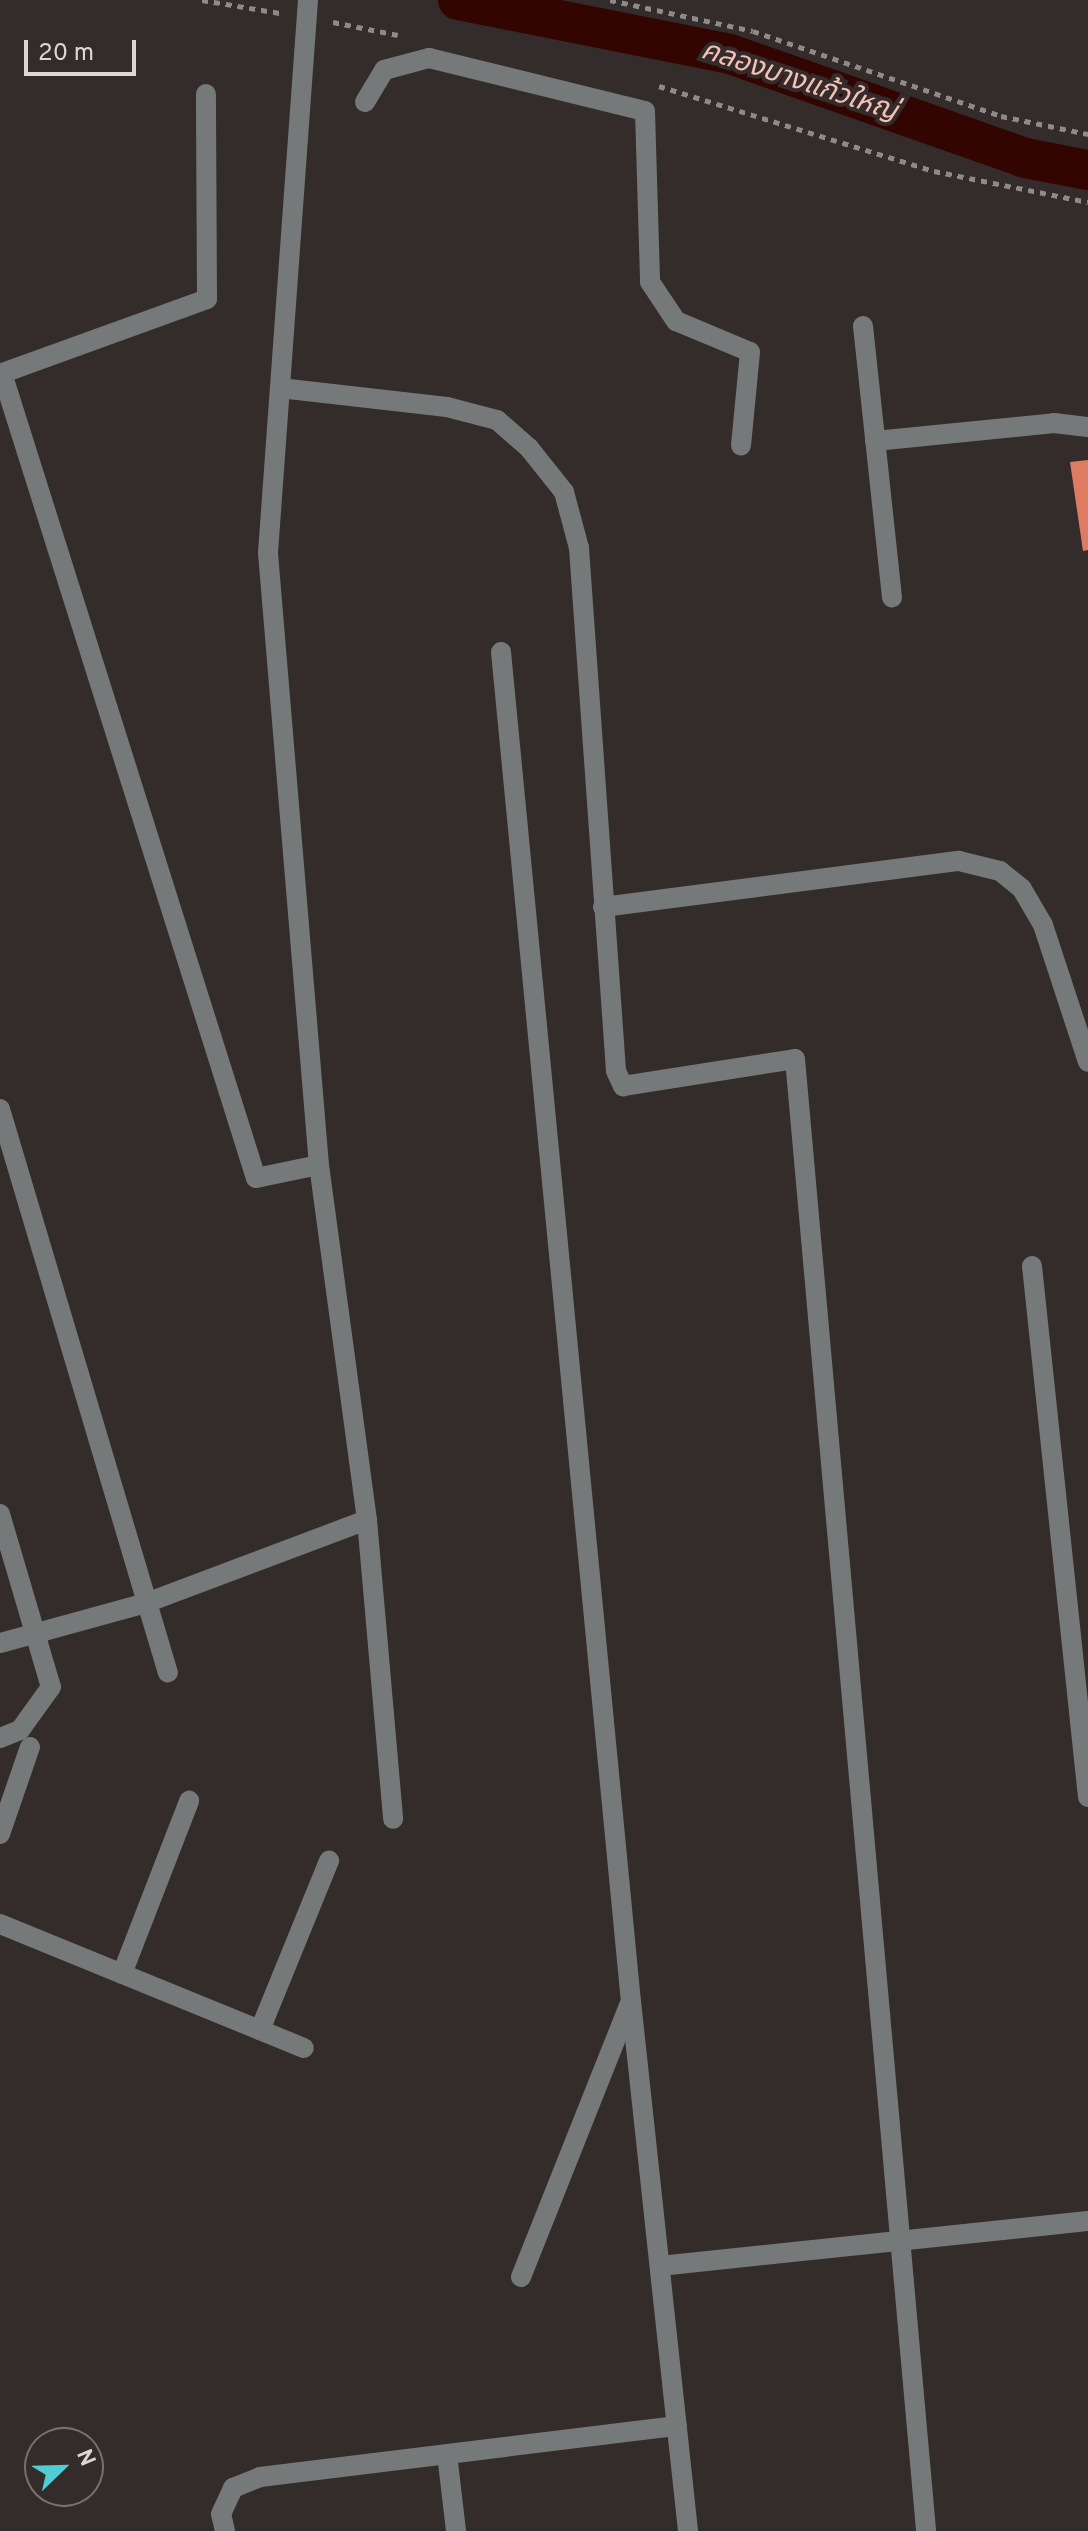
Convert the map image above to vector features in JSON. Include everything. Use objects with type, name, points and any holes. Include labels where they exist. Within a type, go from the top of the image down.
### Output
[{"type":"street","points":[[308,0],[268,553],[319,1165],[367,1520],[393,1819]]},
{"type":"street","points":[[365,102],[384,70],[429,58],[645,111],[650,282],[676,321],[750,352],[741,446]]},
{"type":"street","points":[[206,94],[207,299],[1,374],[256,1178],[319,1165]]},
{"type":"street","points":[[863,326],[892,597]]},
{"type":"street","points":[[280,388],[447,407],[497,420],[529,448],[564,492],[579,548],[603,907],[623,1086],[795,1059],[897,2241],[926,2531]]},
{"type":"street","points":[[875,441],[1054,423],[1088,427]]},
{"type":"street","points":[[501,652],[631,2001],[688,2531]]},
{"type":"street","points":[[603,907],[959,861],[1000,871],[1022,889],[1043,925],[1088,1062]]},
{"type":"street","points":[[0,1109],[168,1673]]},
{"type":"street","points":[[1032,1266],[1088,1797]]},
{"type":"street","points":[[0,1514],[51,1687],[20,1730],[0,1738]]},
{"type":"street","points":[[0,1643],[146,1603],[367,1520]]},
{"type":"street","points":[[0,1834],[30,1747]]},
{"type":"street","points":[[122,1974],[189,1801]]},
{"type":"street","points":[[260,2030],[329,1861]]},
{"type":"street","points":[[0,1924],[304,2048]]},
{"type":"street","points":[[521,2277],[631,2001]]},
{"type":"street","points":[[660,2266],[1088,2221]]},
{"type":"street","points":[[225,2531],[221,2514],[233,2488],[260,2477],[677,2426]]},
{"type":"street","points":[[447,2454],[456,2531]]},
{"type":"path","points":[[610,0],[753,31],[1001,116],[1088,134]]},
{"type":"building","points":[[1088,460],[1088,550],[1083,551],[1070,462]]},
{"type":"waterway","name":"คลองบางแก้วใหญ่","points":[[458,0],[730,54],[1025,158],[1088,170]]}]
